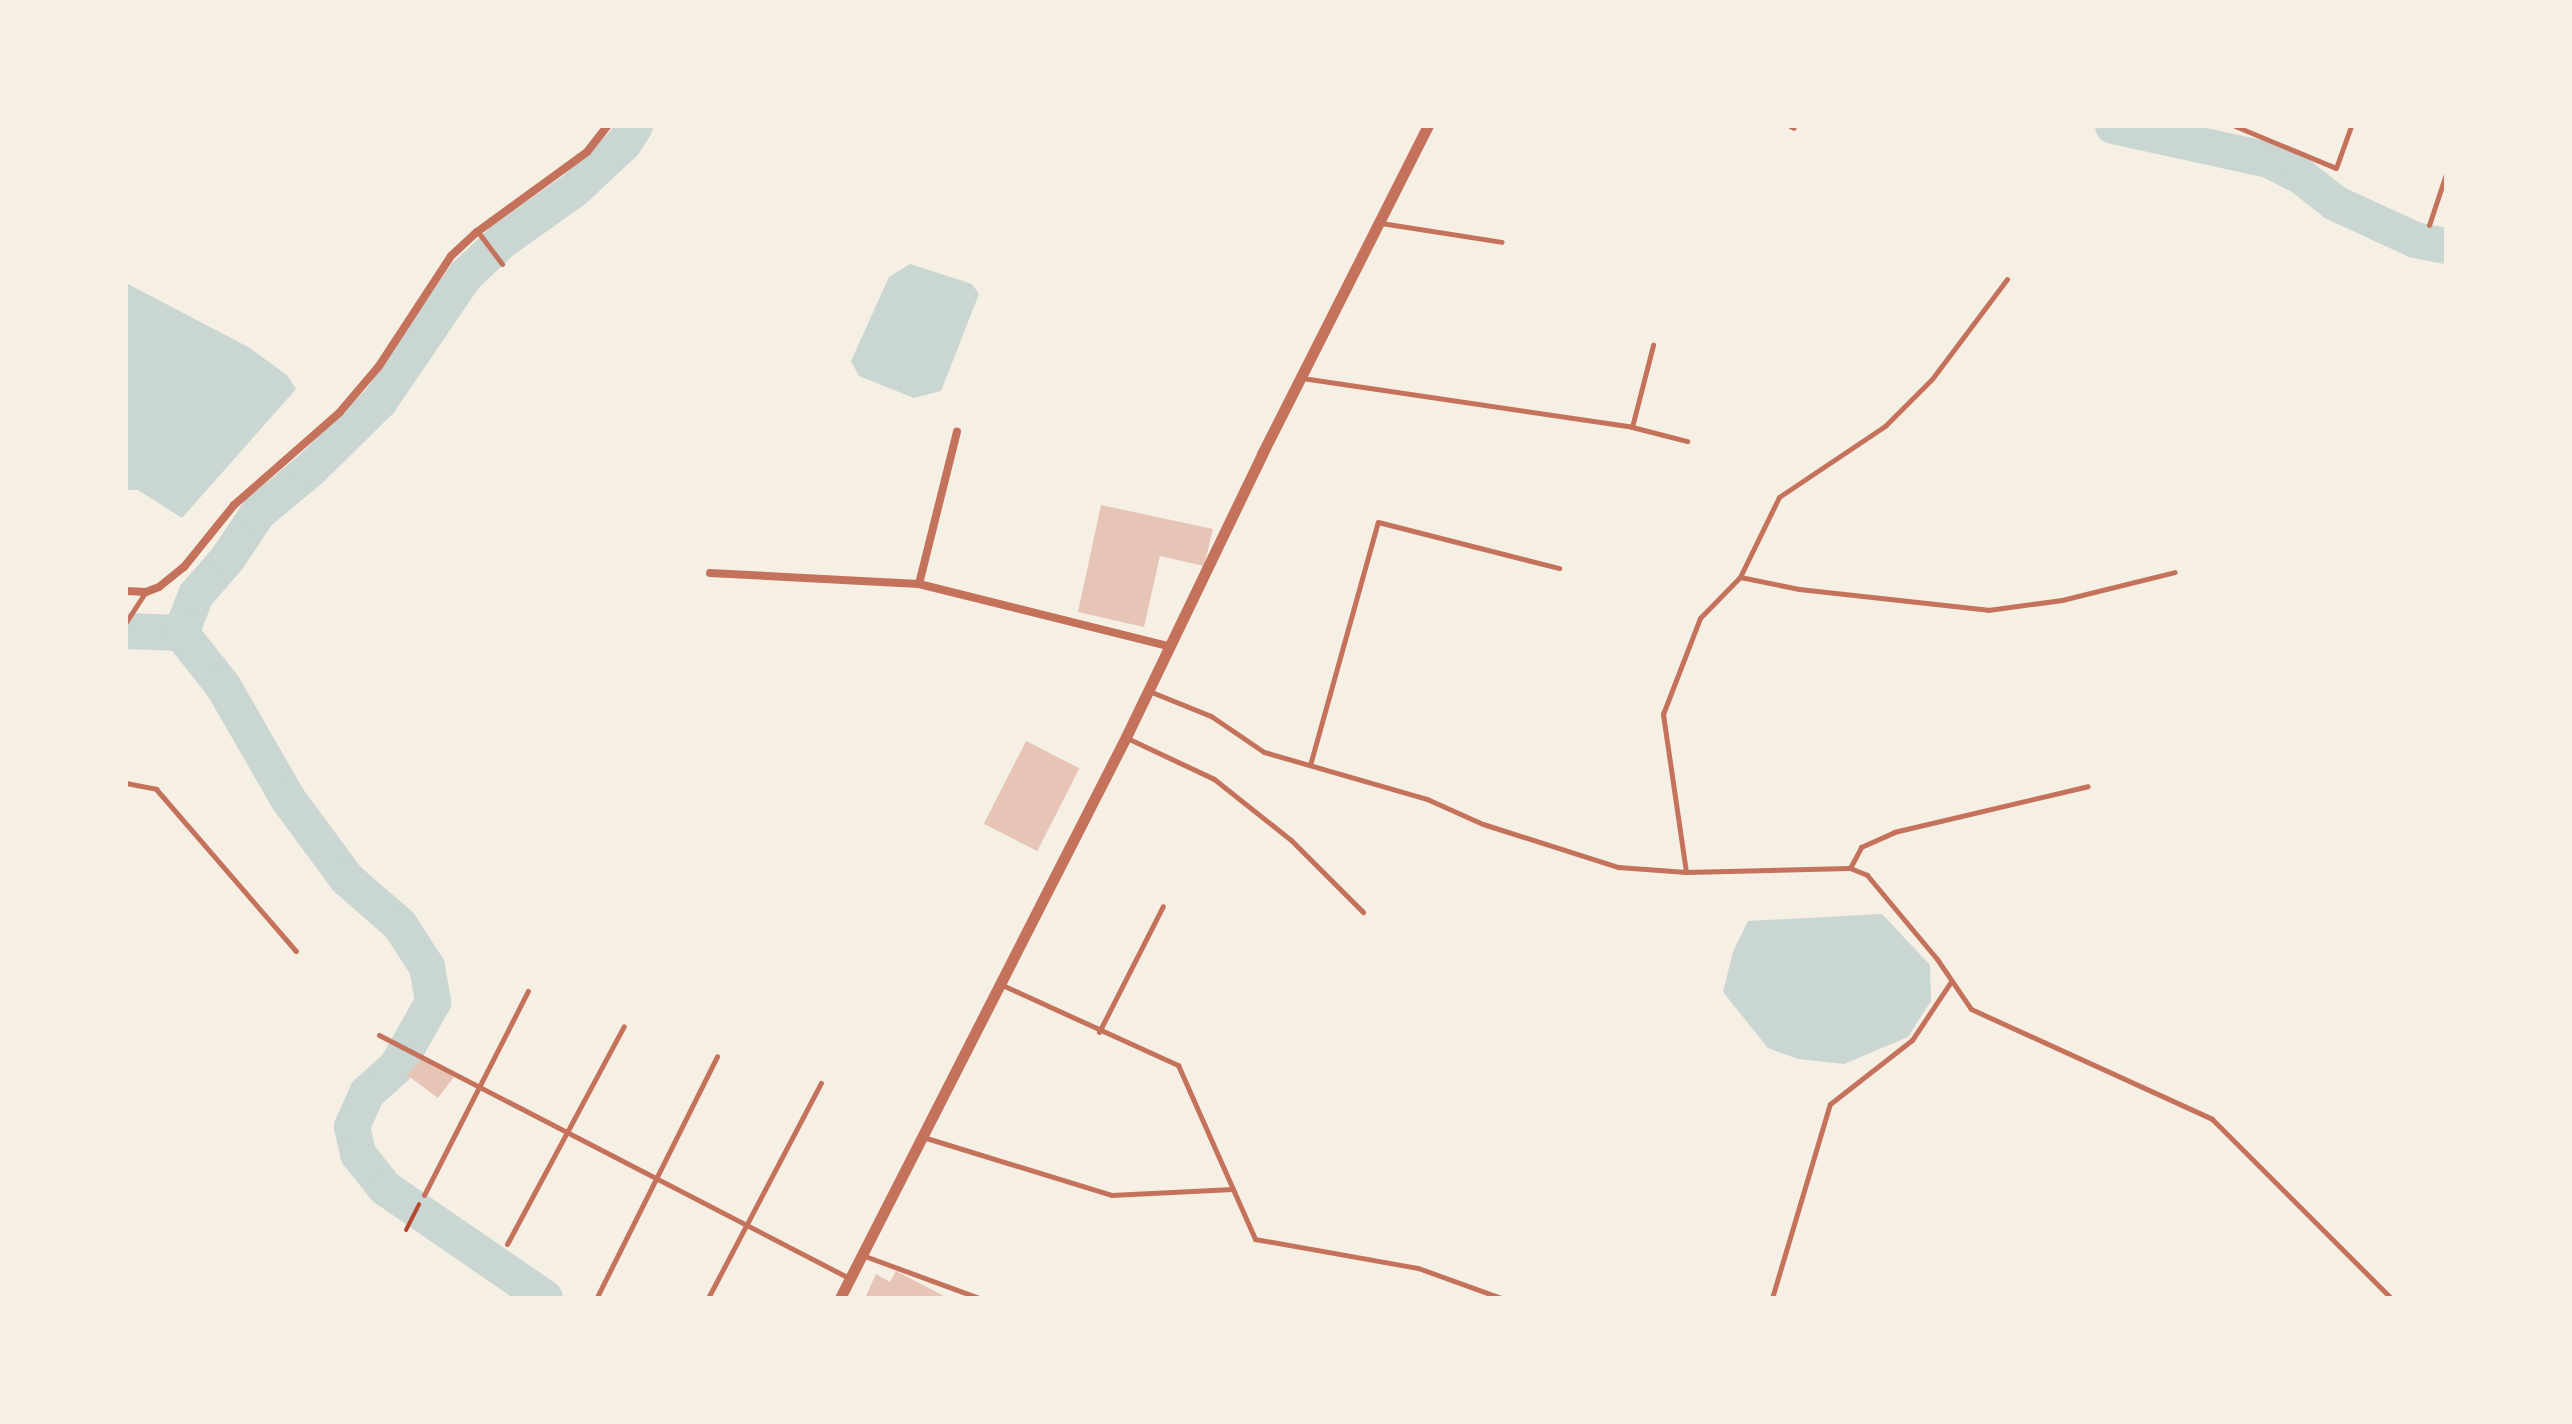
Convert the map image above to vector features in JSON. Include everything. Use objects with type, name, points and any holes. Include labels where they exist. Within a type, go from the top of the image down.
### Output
[{"type":"street","points":[[126,591],[144,596],[184,567],[234,505],[339,413],[379,366],[451,256],[477,232],[587,152],[607,126]]},
{"type":"street","points":[[840,1298],[1126,737],[1168,646],[1380,223],[1424,127]]},
{"type":"street","points":[[919,584],[957,432]]},
{"type":"street","points":[[710,573],[919,584],[1168,646]]},
{"type":"lane","points":[[2235,127],[2336,168],[2351,126]]},
{"type":"lane","points":[[2429,225],[2446,174]]},
{"type":"lane","points":[[1380,223],[1502,242]]},
{"type":"lane","points":[[477,232],[502,264]]},
{"type":"lane","points":[[1686,872],[1663,714],[1700,618],[1740,577],[1779,497],[1885,426],[1932,379],[2007,279]]},
{"type":"lane","points":[[1632,427],[1653,345]]},
{"type":"lane","points":[[1301,378],[1632,427],[1687,441]]},
{"type":"lane","points":[[1310,765],[1378,522],[1559,568]]},
{"type":"lane","points":[[1740,577],[1799,589],[1988,610],[2062,600],[2175,572]]},
{"type":"lane","points":[[126,622],[144,596]]},
{"type":"lane","points":[[1147,690],[1211,716],[1264,752],[1427,799],[1483,824],[1618,867],[1686,872],[1850,868],[1867,875],[1937,959],[1950,983],[1971,1009],[2212,1119],[2391,1298]]},
{"type":"lane","points":[[1126,737],[1214,779],[1291,840],[1363,912]]},
{"type":"lane","points":[[126,783],[156,789],[296,951]]},
{"type":"lane","points":[[1850,868],[1861,847],[1894,832],[2088,786]]},
{"type":"lane","points":[[1099,1032],[1163,906]]},
{"type":"lane","points":[[1772,1298],[1830,1104],[1912,1040],[1950,983]]},
{"type":"lane","points":[[999,984],[1099,1032],[1178,1065],[1255,1239],[1418,1268],[1501,1298]]},
{"type":"lane","points":[[424,1195],[528,991]]},
{"type":"lane","points":[[507,1244],[624,1026]]},
{"type":"lane","points":[[379,1035],[849,1278]]},
{"type":"lane","points":[[597,1297],[717,1056]]},
{"type":"lane","points":[[708,1298],[821,1083]]},
{"type":"lane","points":[[921,1137],[1111,1195],[1233,1189]]},
{"type":"lane","points":[[861,1255],[979,1298]]},
{"type":"path","points":[[406,1230],[424,1195]]},
{"type":"shaded area","points":[[910,264],[972,284],[979,294],[941,391],[914,398],[859,376],[851,361],[889,277]]},
{"type":"shaded area","points":[[126,283],[248,347],[287,375],[296,389],[182,518],[138,490],[126,490]]},
{"type":"shaded area","points":[[1882,914],[1930,965],[1931,1001],[1908,1037],[1844,1064],[1798,1059],[1768,1048],[1723,992],[1733,952],[1748,921]]},
{"type":"building","points":[[1101,505],[1213,529],[1204,566],[1160,556],[1144,627],[1078,612]]},
{"type":"building","points":[[1026,741],[1079,768],[1037,851],[984,824]]},
{"type":"building","points":[[423,1058],[454,1077],[438,1098],[407,1075]]},
{"type":"building","points":[[896,1271],[948,1298],[865,1298],[876,1274],[890,1282]]},
{"type":"waterway","points":[[181,633],[196,595],[228,558],[258,513],[311,469],[380,401],[465,276],[502,241],[574,190],[624,143],[635,126]]},
{"type":"waterway","points":[[2113,126],[2269,160],[2302,177],[2335,203],[2415,240],[2446,246]]},
{"type":"waterway","points":[[126,631],[181,633]]},
{"type":"waterway","points":[[181,633],[223,686],[288,799],[347,879],[400,925],[427,967],[433,1002],[397,1066],[367,1093],[352,1127],[358,1154],[385,1188],[545,1298]]}]
